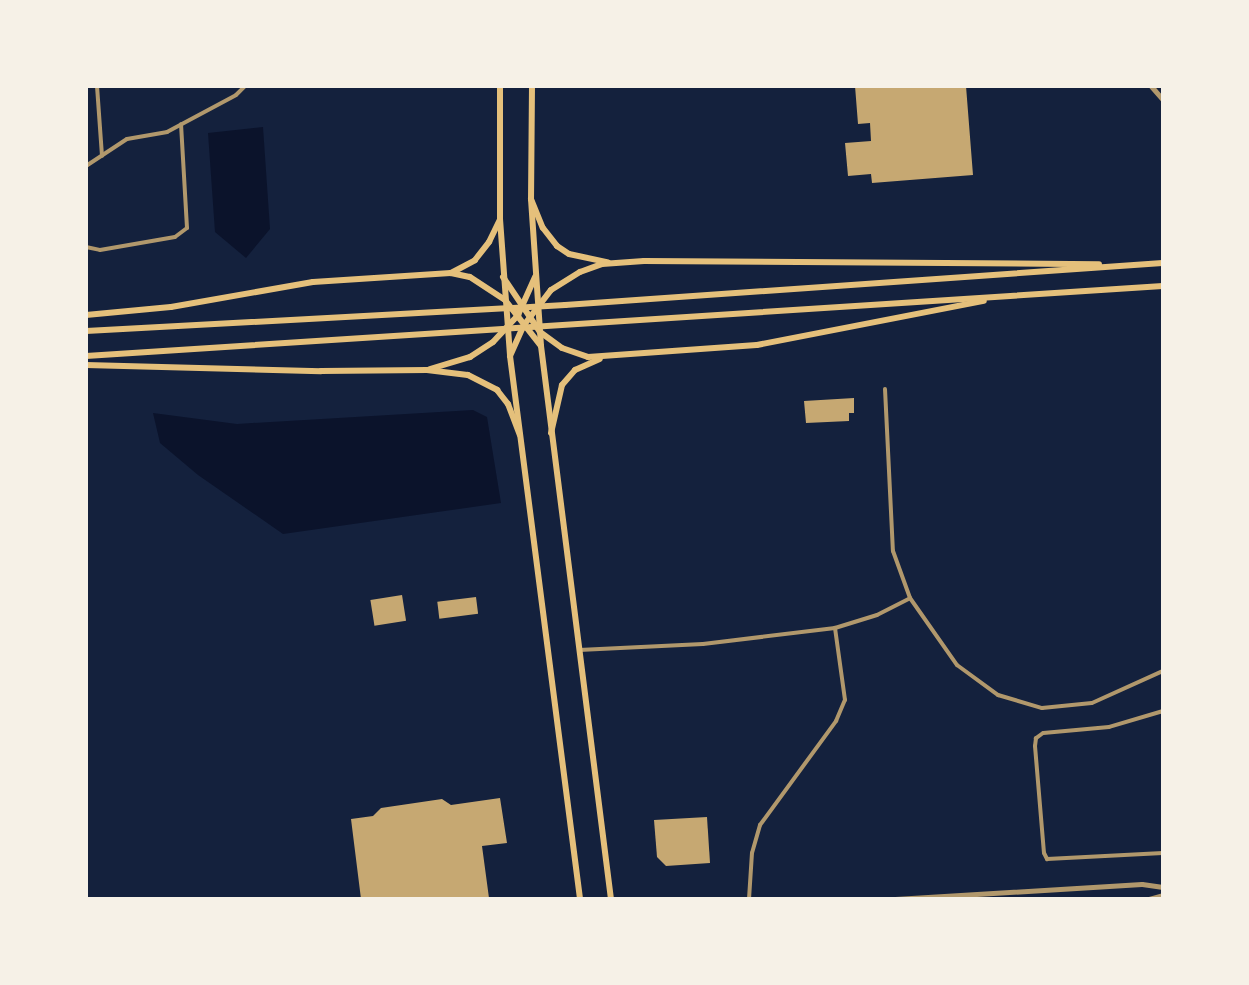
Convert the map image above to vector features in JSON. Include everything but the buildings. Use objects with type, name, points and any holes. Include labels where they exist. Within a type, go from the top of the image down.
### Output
[{"type":"main road","points":[[500,86],[500,219],[510,356],[580,899]]},
{"type":"main road","points":[[532,86],[531,199],[537,305],[611,899]]},
{"type":"main road","points":[[531,199],[543,228],[557,246],[569,254],[615,263],[1143,264]]},
{"type":"main road","points":[[451,273],[475,260],[500,219]]},
{"type":"main road","points":[[510,356],[537,305],[568,278],[590,268],[615,263]]},
{"type":"main road","points":[[86,331],[479,311],[1163,263]]},
{"type":"main road","points":[[86,315],[171,307],[313,282],[451,273],[470,277],[519,312]]},
{"type":"main road","points":[[503,277],[519,312],[541,346]]},
{"type":"main road","points":[[427,370],[470,357],[508,330],[535,277]]},
{"type":"main road","points":[[86,356],[1163,286]]},
{"type":"main road","points":[[551,433],[556,402],[567,378],[586,363],[606,358],[757,345],[995,297]]},
{"type":"main road","points":[[526,322],[575,353],[606,358]]},
{"type":"main road","points":[[86,365],[321,371],[427,370],[468,375],[489,383],[508,404],[520,435]]},
{"type":"street","points":[[97,86],[102,156]]},
{"type":"street","points":[[86,166],[127,139],[160,135],[236,95],[245,86]]},
{"type":"street","points":[[1151,86],[1157,89],[1163,100]]},
{"type":"street","points":[[86,247],[100,250],[175,237],[187,228],[181,124]]},
{"type":"street","points":[[885,389],[893,551],[910,598],[957,665],[998,695],[1020,704],[1063,708],[1085,705],[1163,671]]},
{"type":"street","points":[[579,650],[703,644],[835,628],[877,615],[910,598]]},
{"type":"street","points":[[749,899],[752,853],[760,825],[836,721],[845,700],[835,628]]},
{"type":"street","points":[[1163,711],[1109,727],[1043,733],[1036,738],[1035,746],[1047,859],[1163,853]]},
{"type":"street","points":[[895,899],[1142,884],[1163,887]]},
{"type":"street","points":[[1039,891],[1040,899]]},
{"type":"street","points":[[1149,899],[1163,895]]},
{"type":"water","points":[[263,127],[270,229],[246,258],[215,232],[208,133]]},
{"type":"water","points":[[473,410],[487,417],[501,503],[283,534],[198,475],[160,443],[153,413],[237,424]]}]
